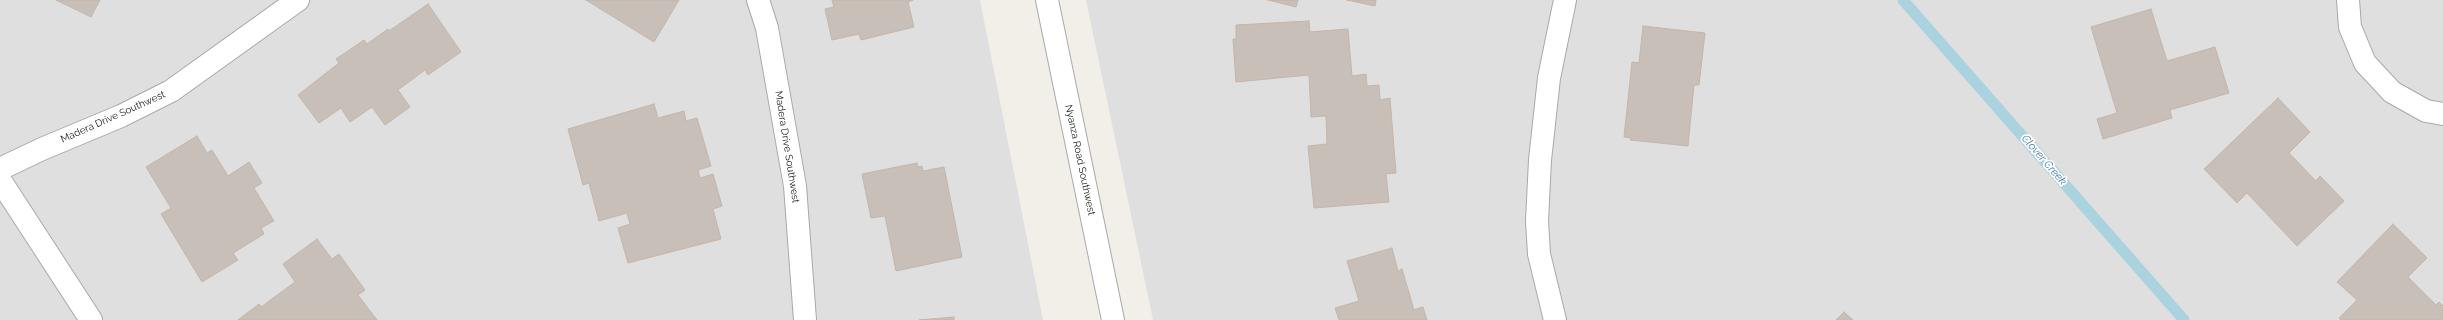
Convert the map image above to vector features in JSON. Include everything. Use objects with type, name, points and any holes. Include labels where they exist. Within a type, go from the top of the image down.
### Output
[{"type":"street","name":"Madera Drive Southwest","points":[[0,169],[171,91],[298,0]]},
{"type":"street","name":"Madera Drive Southwest","points":[[758,0],[767,28],[795,186],[805,320]]},
{"type":"street","name":"Nyanza Road Southwest","points":[[1047,0],[1113,320]]},
{"type":"street","points":[[1555,320],[1539,254],[1537,221],[1540,160],[1549,78],[1565,0]]},
{"type":"street","points":[[2348,0],[2350,27],[2365,63],[2392,92],[2426,111],[2443,114]]},
{"type":"street","points":[[0,180],[91,320]]},
{"type":"shaded area","points":[[0,0],[980,0],[1043,320],[0,320]]},
{"type":"shaded area","points":[[1086,0],[2443,0],[2443,320],[1153,320]]},
{"type":"building","points":[[56,0],[100,0],[91,17]]},
{"type":"building","points":[[586,0],[679,0],[654,42]]},
{"type":"building","points":[[832,0],[913,0],[908,2],[914,27],[861,40],[859,34],[832,40],[825,9],[834,7]]},
{"type":"building","points":[[1268,0],[1298,0],[1296,7]]},
{"type":"building","points":[[1347,0],[1376,0],[1375,6]]},
{"type":"building","points":[[428,4],[461,52],[428,75],[425,70],[398,90],[410,107],[385,125],[372,107],[350,122],[341,108],[319,123],[298,95],[339,63],[336,59],[364,40],[367,44],[388,29],[389,31]]},
{"type":"building","points":[[2151,9],[2167,61],[2215,47],[2229,93],[2170,110],[2172,118],[2103,139],[2097,119],[2117,113],[2091,27]]},
{"type":"building","points":[[1309,21],[1310,32],[1348,29],[1352,76],[1366,74],[1367,86],[1379,85],[1380,100],[1390,98],[1396,173],[1386,174],[1389,202],[1314,208],[1308,146],[1327,144],[1326,116],[1311,117],[1309,75],[1236,82],[1233,39],[1236,39],[1236,25]]},
{"type":"building","points":[[1643,26],[1705,33],[1699,85],[1694,85],[1688,146],[1630,140],[1631,138],[1624,137],[1632,62],[1639,63]]},
{"type":"building","points":[[2278,98],[2310,132],[2289,153],[2316,181],[2320,176],[2344,201],[2297,246],[2247,193],[2237,203],[2204,169]]},
{"type":"building","points":[[654,104],[658,118],[684,111],[686,121],[697,118],[711,166],[698,170],[700,178],[713,174],[722,206],[713,209],[721,239],[628,263],[618,228],[630,224],[627,213],[599,221],[589,183],[583,185],[568,129]]},
{"type":"building","points":[[197,136],[207,153],[212,150],[228,176],[249,162],[262,183],[254,188],[274,221],[261,228],[264,234],[233,253],[238,260],[202,282],[161,214],[171,208],[146,167]]},
{"type":"building","points":[[917,163],[918,167],[922,166],[923,171],[944,167],[962,257],[896,271],[885,216],[871,218],[862,174]]},
{"type":"building","points":[[2393,224],[2427,258],[2408,277],[2436,305],[2439,302],[2443,306],[2443,320],[2341,320],[2339,318],[2357,300],[2337,282]]},
{"type":"building","points":[[317,239],[332,259],[339,254],[365,290],[358,295],[377,320],[238,320],[259,304],[261,307],[295,282],[283,264]]},
{"type":"building","points":[[1392,248],[1398,271],[1402,269],[1414,310],[1423,307],[1427,320],[1339,320],[1335,308],[1359,301],[1347,261]]},
{"type":"building","points":[[1844,312],[1853,320],[1836,320]]},
{"type":"building","points":[[954,317],[954,320],[919,320]]},
{"type":"waterway","name":"Clover Creek","points":[[1903,0],[2184,320]]}]
